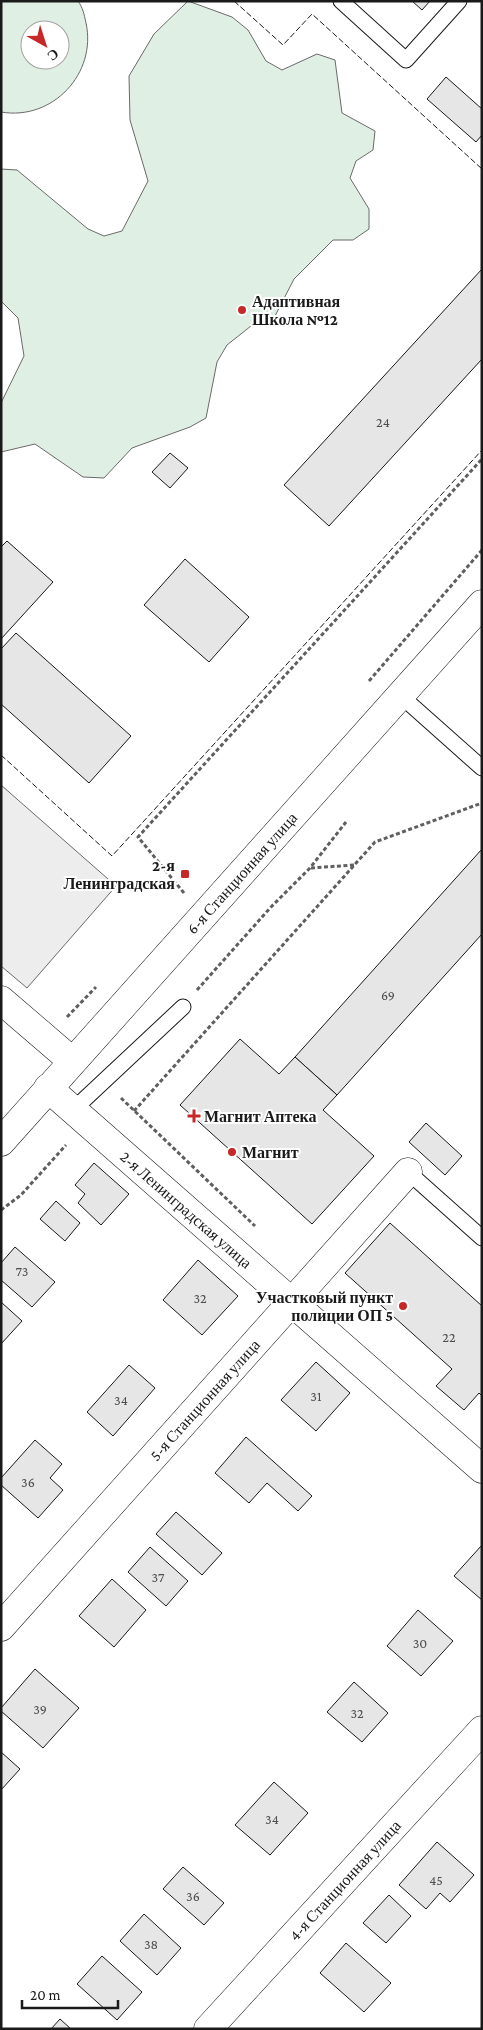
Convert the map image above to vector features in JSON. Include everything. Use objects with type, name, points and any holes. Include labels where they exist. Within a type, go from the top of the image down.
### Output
[{"type":"street","name":"6-я Станционная улица","points":[[1,1142],[482,604]]},
{"type":"street","points":[[1,1000],[72,1062]]},
{"type":"street","name":"2-я Ленинградская улица","points":[[48,1088],[482,1469]]},
{"type":"street","name":"5-я Станционная улица","points":[[1,1627],[408,1172]]},
{"type":"street","name":"4-я Станционная улица","points":[[208,2029],[482,1730]]},
{"type":"lane","points":[[341,1],[406,60],[460,1]]},
{"type":"lane","points":[[400,695],[482,768]]},
{"type":"lane","points":[[80,1116],[104,1082],[183,1007]]},
{"type":"lane","points":[[408,1172],[482,1238]]},
{"type":"path","points":[[178,900],[184,893],[138,837],[482,459]]},
{"type":"path","points":[[134,1111],[374,842],[482,803]]},
{"type":"path","points":[[183,1007],[271,907],[310,868],[346,822]]},
{"type":"path","points":[[310,868],[355,865]]},
{"type":"path","points":[[46,1039],[99,984]]},
{"type":"path","points":[[104,1082],[257,1228]]},
{"type":"path","points":[[1,1210],[21,1195],[80,1116]]},
{"type":"green space","points":[[1,1],[78,1],[85,17],[88,42],[85,59],[78,76],[67,90],[54,101],[38,109],[20,113],[1,112]]},
{"type":"green space","points":[[188,1],[232,17],[248,30],[266,61],[282,70],[317,54],[335,60],[342,113],[375,131],[373,150],[356,161],[350,178],[369,209],[369,229],[353,240],[333,240],[294,279],[275,316],[256,322],[227,345],[217,362],[206,418],[190,427],[132,448],[104,478],[83,477],[35,444],[1,452],[1,403],[24,356],[18,318],[1,301],[1,169],[17,170],[88,229],[104,236],[122,231],[148,181],[130,120],[129,76],[154,34]]},
{"type":"shaded area","points":[[1,785],[116,886],[27,988],[1,966]]},
{"type":"building","points":[[412,1],[430,1],[422,10]]},
{"type":"building","points":[[446,77],[482,109],[482,135],[476,142],[427,99]]},
{"type":"building","points":[[482,269],[482,359],[329,526],[284,485]]},
{"type":"building","points":[[170,453],[188,468],[170,488],[152,472]]},
{"type":"building","points":[[7,541],[53,582],[1,639],[1,547]]},
{"type":"building","points":[[185,559],[249,617],[209,662],[144,605]]},
{"type":"building","points":[[16,633],[131,736],[89,783],[1,704],[1,649]]},
{"type":"building","points":[[482,849],[482,934],[337,1095],[295,1057]]},
{"type":"building","points":[[240,1039],[279,1074],[295,1057],[337,1095],[323,1110],[374,1156],[312,1224],[180,1105]]},
{"type":"building","points":[[426,1123],[462,1156],[445,1175],[409,1142]]},
{"type":"building","points":[[94,1163],[129,1194],[101,1225],[78,1203],[85,1194],[75,1185]]},
{"type":"building","points":[[56,1201],[80,1223],[65,1241],[40,1219]]},
{"type":"building","points":[[390,1223],[482,1306],[482,1396],[479,1393],[464,1410],[436,1386],[452,1369],[345,1273]]},
{"type":"building","points":[[15,1247],[55,1282],[32,1307],[1,1280],[1,1263]]},
{"type":"building","points":[[198,1260],[238,1296],[202,1335],[163,1300]]},
{"type":"building","points":[[1,1302],[22,1321],[1,1344]]},
{"type":"building","points":[[316,1362],[350,1393],[316,1431],[281,1400]]},
{"type":"building","points":[[129,1365],[155,1388],[113,1436],[87,1412]]},
{"type":"building","points":[[246,1437],[312,1496],[298,1511],[267,1483],[249,1503],[215,1473]]},
{"type":"building","points":[[35,1440],[62,1464],[50,1478],[63,1490],[38,1518],[1,1485],[1,1478]]},
{"type":"building","points":[[176,1512],[222,1553],[202,1575],[156,1534]]},
{"type":"building","points":[[482,1545],[482,1600],[454,1576]]},
{"type":"building","points":[[150,1547],[188,1581],[166,1606],[128,1572]]},
{"type":"building","points":[[112,1579],[146,1610],[114,1647],[79,1616]]},
{"type":"building","points":[[418,1610],[453,1641],[421,1676],[387,1646]]},
{"type":"building","points":[[35,1669],[79,1708],[43,1748],[1,1711],[1,1708]]},
{"type":"building","points":[[354,1682],[388,1713],[362,1742],[327,1712]]},
{"type":"building","points":[[1,1752],[20,1769],[1,1790]]},
{"type":"building","points":[[274,1782],[308,1813],[270,1855],[235,1825]]},
{"type":"building","points":[[437,1842],[474,1875],[450,1902],[440,1893],[426,1909],[399,1885]]},
{"type":"building","points":[[183,1867],[224,1903],[204,1925],[163,1889]]},
{"type":"building","points":[[389,1895],[411,1916],[386,1943],[363,1923]]},
{"type":"building","points":[[144,1914],[181,1948],[157,1975],[120,1941]]},
{"type":"building","points":[[346,1943],[391,1983],[364,2012],[320,1973]]},
{"type":"building","points":[[102,1956],[142,1992],[117,2020],[77,1984]]},
{"type":"building","points":[[60,2019],[71,2029],[51,2029]]},
{"type":"fence","points":[[234,1],[283,45],[312,14],[482,169]]},
{"type":"fence","points":[[1,755],[112,856],[482,450]]},
{"type":"place","name":"Адаптивная Школа №12","points":[[242,310]]},
{"type":"place","name":"2-я Ленинградская","points":[[185,874]]},
{"type":"place","name":"Магнит Аптека","points":[[194,1116]]},
{"type":"place","name":"Магнит","points":[[232,1152]]},
{"type":"place","name":"Участковый пункт полиции ОП 5","points":[[403,1306]]}]
